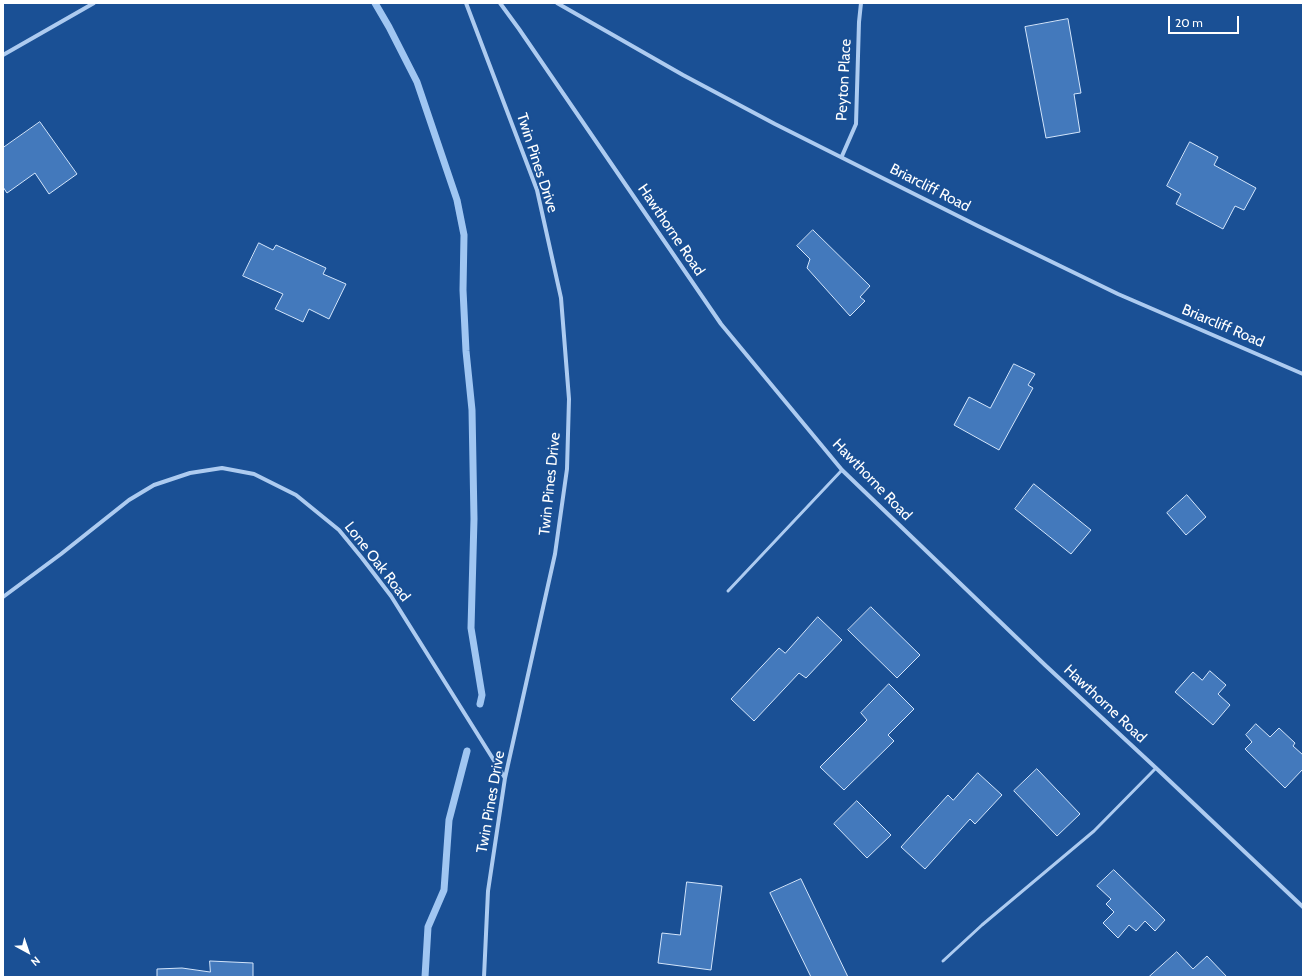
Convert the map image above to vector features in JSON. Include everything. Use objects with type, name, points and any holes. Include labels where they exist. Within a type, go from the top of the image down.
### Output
[{"type":"street","points":[[3,55],[94,3]]},
{"type":"street","name":"Twin Pines Drive","points":[[466,3],[537,190],[561,298],[569,399],[567,469],[555,554],[505,778],[488,891],[484,977]]},
{"type":"street","name":"Hawthorne Road","points":[[500,3],[524,35],[721,324],[842,470],[1045,665],[1303,907]]},
{"type":"street","name":"Briarcliff Road","points":[[557,3],[683,75],[775,124],[842,156],[978,226],[1118,294],[1303,374]]},
{"type":"street","name":"Peyton Place","points":[[842,156],[856,124],[859,22],[861,3]]},
{"type":"street","name":"Lone Oak Road","points":[[3,597],[61,554],[129,500],[154,484],[190,472],[222,468],[254,474],[296,495],[339,530],[391,596],[505,778]]},
{"type":"lane","points":[[728,591],[842,470]]},
{"type":"lane","points":[[943,961],[1094,831],[1156,768]]},
{"type":"building","points":[[1068,19],[1081,93],[1074,94],[1080,132],[1046,138],[1025,27]]},
{"type":"building","points":[[40,122],[77,174],[49,194],[35,173],[7,193],[3,187],[3,148]]},
{"type":"building","points":[[1190,142],[1218,157],[1214,165],[1256,188],[1244,210],[1235,206],[1223,229],[1176,204],[1181,194],[1167,186]]},
{"type":"building","points":[[813,230],[870,286],[860,297],[865,301],[850,316],[807,268],[810,259],[797,246]]},
{"type":"building","points":[[259,243],[273,250],[276,245],[326,268],[323,274],[346,284],[329,319],[309,309],[303,322],[275,309],[283,294],[243,276]]},
{"type":"building","points":[[1014,364],[1035,374],[1028,385],[1033,388],[999,450],[954,425],[969,397],[990,408]]},
{"type":"building","points":[[1034,484],[1091,530],[1071,554],[1015,509]]},
{"type":"building","points":[[1187,495],[1206,517],[1186,535],[1167,513]]},
{"type":"building","points":[[871,607],[920,655],[897,678],[848,630]]},
{"type":"building","points":[[818,617],[842,640],[806,678],[799,673],[754,721],[731,699],[779,648],[785,653]]},
{"type":"building","points":[[1210,671],[1226,685],[1218,694],[1230,705],[1213,725],[1175,692],[1193,672],[1202,680]]},
{"type":"building","points":[[889,684],[914,709],[888,735],[894,741],[844,790],[820,767],[867,720],[861,713]]},
{"type":"building","points":[[1256,724],[1270,737],[1279,728],[1295,743],[1293,746],[1303,755],[1303,769],[1285,788],[1245,749],[1252,742],[1246,735]]},
{"type":"building","points":[[1037,769],[1080,814],[1057,836],[1014,791]]},
{"type":"building","points":[[978,773],[1002,795],[975,824],[970,819],[925,869],[901,847],[948,795],[953,800]]},
{"type":"building","points":[[857,801],[891,835],[867,858],[834,824]]},
{"type":"building","points":[[1114,870],[1165,920],[1155,931],[1145,921],[1136,931],[1129,925],[1118,938],[1103,923],[1114,912],[1106,904],[1111,899],[1097,886]]},
{"type":"building","points":[[801,879],[848,977],[811,977],[770,893]]},
{"type":"building","points":[[687,882],[722,886],[711,970],[658,963],[662,933],[680,935]]},
{"type":"building","points":[[1177,952],[1193,969],[1207,956],[1227,977],[1149,977]]},
{"type":"building","points":[[210,961],[253,963],[253,977],[157,977],[157,969],[182,968],[210,972]]},
{"type":"waterway","points":[[375,3],[417,82],[457,200],[464,235],[463,290],[466,351],[472,410],[474,519],[471,628],[482,695],[480,704]]},
{"type":"waterway","points":[[425,977],[428,927],[444,890],[449,820],[467,751]]}]
